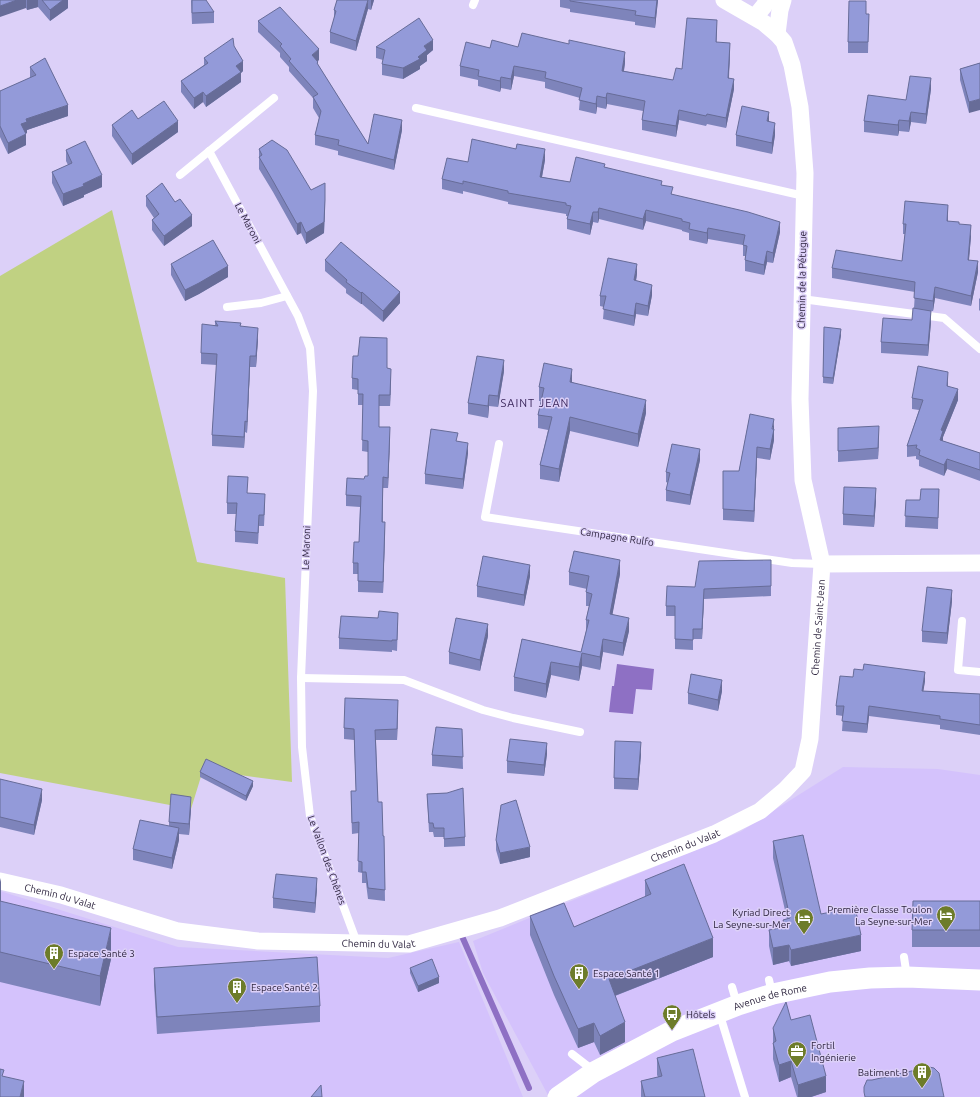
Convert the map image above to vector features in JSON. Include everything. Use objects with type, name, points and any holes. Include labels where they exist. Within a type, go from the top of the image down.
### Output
[{"type":"street","points":[[724,0],[755,17],[777,34]]},
{"type":"street","points":[[755,17],[767,0]]},
{"type":"street","points":[[777,34],[780,10],[783,0]]},
{"type":"street","name":"Chemin de la Pétugue","points":[[777,34],[784,42],[792,65],[800,107],[805,173],[800,399],[803,480],[822,564]]},
{"type":"street","points":[[822,564],[980,563]]},
{"type":"street","name":"Chemin de Saint-Jean","points":[[742,820],[760,811],[785,790],[803,771],[810,739],[822,564]]},
{"type":"street","name":"Chemin du Valat","points":[[0,881],[61,895],[178,931],[258,941],[409,944],[500,918],[714,834],[742,820]]},
{"type":"street","name":"Avenue de Rome","points":[[558,1097],[594,1072],[730,1001],[771,987],[870,978],[907,977],[937,984],[980,980]]},
{"type":"lane","points":[[180,174],[274,98]]},
{"type":"lane","points":[[416,108],[804,196]]},
{"type":"lane","name":"Le Maroni","points":[[209,151],[288,296],[298,316],[310,348],[312,391],[301,678]]},
{"type":"lane","points":[[227,307],[261,303],[288,296]]},
{"type":"lane","points":[[802,299],[944,318],[980,349]]},
{"type":"lane","name":"Campagne Rulfo","points":[[499,444],[485,517],[792,563],[822,564]]},
{"type":"lane","points":[[962,621],[958,670],[980,672]]},
{"type":"lane","points":[[301,678],[404,680],[483,710],[580,732]]},
{"type":"lane","name":"Le Vallon des Chênes","points":[[301,678],[302,747],[310,816],[357,943]]},
{"type":"lane","points":[[904,957],[907,977]]},
{"type":"lane","points":[[730,1001],[744,1097]]},
{"type":"lane","points":[[572,1054],[594,1072]]},
{"type":"shaded area","points":[[617,664],[654,669],[652,690],[636,689],[633,714],[609,712],[612,686],[614,686]]},
{"type":"shaded area","points":[[843,767],[938,769],[980,775],[980,1097],[549,1097],[483,973],[473,941],[740,832]]},
{"type":"shaded area","points":[[0,891],[178,947],[388,958],[459,942],[523,1097],[0,1097]]},
{"type":"green space","points":[[112,210],[197,562],[285,578],[292,782],[203,770],[191,809],[0,773],[0,276]]},
{"type":"building","points":[[0,0],[17,0],[0,6]]},
{"type":"building","points":[[42,0],[63,0],[50,10]]},
{"type":"building","points":[[192,0],[206,0],[214,12],[192,13]]},
{"type":"building","points":[[337,0],[368,0],[356,41],[330,32],[336,11],[334,10]]},
{"type":"building","points":[[570,0],[657,0],[655,18],[635,15],[636,11]]},
{"type":"building","points":[[849,1],[866,1],[866,14],[869,14],[868,42],[848,42]]},
{"type":"building","points":[[280,7],[319,49],[312,55],[318,62],[317,63],[368,144],[374,114],[402,120],[394,160],[338,145],[339,140],[315,135],[321,111],[313,97],[318,94],[289,61],[291,59],[280,46],[282,44],[258,21]]},
{"type":"building","points":[[419,18],[433,40],[424,46],[427,50],[418,57],[420,59],[403,68],[382,64],[385,50],[376,47]]},
{"type":"building","points":[[687,18],[717,20],[716,42],[730,43],[728,78],[734,79],[726,118],[707,114],[706,116],[679,110],[676,126],[642,120],[645,101],[607,93],[606,98],[597,96],[596,104],[579,100],[582,88],[545,78],[546,72],[514,66],[511,79],[501,77],[500,81],[478,76],[479,70],[460,66],[466,42],[490,48],[492,40],[518,47],[522,33],[569,44],[569,40],[625,52],[622,71],[673,80],[676,68],[682,69]]},
{"type":"building","points":[[233,38],[234,46],[243,61],[236,66],[241,72],[206,96],[203,92],[194,98],[181,81],[208,63],[204,58]]},
{"type":"building","points":[[45,58],[68,105],[26,119],[27,122],[21,124],[26,134],[8,143],[0,126],[0,91],[36,75],[30,67]]},
{"type":"building","points":[[980,63],[980,99],[969,102],[960,69]]},
{"type":"building","points":[[910,76],[931,78],[926,114],[911,112],[909,121],[899,120],[898,125],[864,121],[868,95],[906,100]]},
{"type":"building","points":[[164,101],[178,121],[132,154],[112,125],[132,110],[138,119]]},
{"type":"building","points":[[742,106],[769,112],[767,121],[775,123],[772,143],[736,135]]},
{"type":"building","points":[[472,139],[516,149],[517,144],[545,149],[540,177],[570,182],[576,157],[605,164],[604,167],[662,181],[661,185],[673,187],[671,194],[748,212],[780,222],[773,253],[767,251],[764,265],[745,260],[747,246],[743,245],[745,235],[708,228],[707,233],[689,229],[690,223],[682,221],[682,219],[646,210],[643,219],[599,208],[598,212],[593,212],[590,224],[567,219],[571,206],[566,205],[566,203],[508,193],[508,191],[463,181],[463,184],[442,179],[447,158],[468,162]]},
{"type":"building","points":[[272,140],[287,150],[311,190],[325,183],[324,222],[306,233],[301,222],[297,224],[259,157],[262,155],[259,149]]},
{"type":"building","points":[[85,141],[102,175],[83,184],[84,186],[63,194],[52,172],[72,163],[66,150]]},
{"type":"building","points":[[162,183],[175,202],[180,199],[192,215],[164,236],[152,220],[159,214],[146,196]]},
{"type":"building","points":[[905,201],[948,205],[947,221],[971,225],[968,260],[978,261],[971,296],[935,287],[933,301],[914,298],[915,282],[832,268],[836,250],[902,261],[906,224],[903,224]]},
{"type":"building","points":[[213,240],[228,266],[185,290],[171,264]]},
{"type":"building","points":[[341,242],[400,292],[383,311],[362,292],[361,293],[346,282],[347,280],[325,260]]},
{"type":"building","points":[[608,258],[637,264],[634,280],[652,285],[648,306],[636,303],[634,316],[603,309],[606,296],[600,296]]},
{"type":"building","points":[[913,308],[931,311],[928,345],[881,342],[883,318],[912,320]]},
{"type":"building","points":[[215,321],[241,323],[240,326],[258,328],[256,356],[250,356],[247,422],[245,421],[244,437],[212,435],[217,354],[201,353],[202,324],[218,326]]},
{"type":"building","points":[[824,327],[841,329],[833,378],[823,377]]},
{"type":"building","points":[[360,337],[387,338],[387,368],[391,369],[390,395],[379,395],[379,427],[390,427],[388,478],[383,477],[382,522],[385,522],[383,582],[358,581],[358,563],[353,563],[354,542],[359,542],[361,496],[346,495],[347,478],[364,479],[365,476],[368,476],[368,441],[362,440],[363,394],[358,394],[358,379],[352,378],[353,356],[358,356]]},
{"type":"building","points":[[477,356],[504,360],[498,396],[489,395],[488,406],[468,403]]},
{"type":"building","points":[[544,363],[572,369],[570,382],[646,400],[638,434],[570,417],[559,469],[540,465],[552,417],[538,415],[544,388],[539,387]]},
{"type":"building","points":[[918,366],[948,372],[947,386],[958,389],[941,430],[943,431],[940,440],[980,453],[980,470],[947,459],[944,465],[919,455],[920,450],[916,448],[917,445],[907,446],[923,400],[912,398]]},
{"type":"building","points":[[750,414],[774,419],[772,429],[774,429],[770,449],[757,447],[754,511],[723,509],[723,471],[739,471]]},
{"type":"building","points":[[879,426],[878,448],[838,451],[838,428]]},
{"type":"building","points":[[431,429],[458,433],[456,441],[468,443],[463,479],[425,474]]},
{"type":"building","points":[[672,444],[700,449],[690,495],[666,490],[670,473],[666,472]]},
{"type":"building","points":[[228,476],[248,477],[247,493],[265,494],[264,515],[259,515],[258,533],[235,531],[237,503],[227,503]]},
{"type":"building","points":[[844,487],[876,488],[874,516],[843,514]]},
{"type":"building","points":[[921,489],[939,489],[938,518],[905,516],[906,500],[920,500]]},
{"type":"building","points":[[574,551],[620,560],[610,614],[629,618],[623,643],[603,639],[600,657],[582,653],[579,667],[551,662],[546,684],[514,677],[522,639],[581,652],[589,620],[586,620],[592,594],[586,592],[589,576],[569,572]]},
{"type":"building","points":[[483,556],[530,565],[524,595],[477,586]]},
{"type":"building","points":[[771,560],[771,586],[704,589],[702,629],[693,629],[693,640],[675,639],[675,606],[666,606],[667,586],[695,587],[699,561]]},
{"type":"building","points":[[927,587],[952,590],[947,633],[922,631]]},
{"type":"building","points":[[379,611],[398,613],[397,640],[339,638],[341,616],[378,618]]},
{"type":"building","points":[[456,618],[488,624],[480,660],[449,652]]},
{"type":"building","points":[[864,664],[925,672],[922,691],[980,694],[980,725],[940,719],[940,716],[869,706],[867,724],[842,721],[844,706],[836,706],[840,676],[853,677],[854,669],[863,670]]},
{"type":"building","points":[[691,674],[722,680],[718,700],[688,693]]},
{"type":"building","points":[[345,698],[398,700],[397,729],[375,730],[378,802],[382,802],[385,890],[368,888],[366,872],[362,872],[362,862],[358,861],[359,822],[352,823],[351,791],[356,791],[354,729],[344,728]]},
{"type":"building","points":[[436,727],[462,729],[463,757],[432,755]]},
{"type":"building","points":[[510,739],[547,743],[544,765],[507,761]]},
{"type":"building","points":[[615,741],[641,742],[638,779],[614,778]]},
{"type":"building","points":[[206,759],[253,781],[246,796],[200,772]]},
{"type":"building","points":[[0,779],[42,789],[34,825],[0,817]]},
{"type":"building","points":[[463,788],[465,837],[444,839],[444,828],[434,828],[433,823],[429,823],[427,794],[447,793]]},
{"type":"building","points":[[171,794],[191,797],[189,824],[169,822]]},
{"type":"building","points":[[516,800],[530,847],[500,853],[496,840],[501,805]]},
{"type":"building","points":[[140,820],[179,828],[172,858],[133,849]]},
{"type":"building","points":[[803,835],[821,914],[855,907],[861,935],[791,950],[789,945],[773,948],[769,930],[785,927],[783,920],[790,918],[773,841]]},
{"type":"building","points":[[684,864],[713,938],[609,979],[625,1022],[600,1036],[594,1023],[578,1029],[554,976],[530,916],[564,903],[574,927],[651,894],[645,880]]},
{"type":"building","points":[[276,874],[317,878],[315,903],[273,898]]},
{"type":"building","points":[[0,901],[111,928],[100,976],[0,952]]},
{"type":"building","points":[[913,901],[980,901],[980,930],[912,930]]},
{"type":"building","name":"Espace Santé 2","points":[[317,957],[320,1006],[157,1017],[154,968]]},
{"type":"building","points":[[432,959],[439,977],[418,986],[410,968]]},
{"type":"building","name":"Fortil Ingénierie","points":[[786,1002],[791,1020],[810,1015],[826,1076],[798,1085],[791,1061],[779,1065],[773,1043],[776,1041],[773,1028]]},
{"type":"building","points":[[693,1049],[705,1097],[645,1097],[641,1081],[662,1076],[657,1058]]},
{"type":"building","points":[[929,1067],[934,1068],[939,1073],[944,1097],[865,1097],[864,1087],[867,1080]]},
{"type":"building","points":[[0,1069],[4,1070],[2,1076],[24,1081],[20,1097],[0,1097]]},
{"type":"building","points":[[321,1085],[322,1097],[311,1097]]},
{"type":"waterway","points":[[461,934],[529,1088]]},
{"type":"place","name":"Première Classe Toulon La Seyne-sur-Mer","points":[[946,932]]},
{"type":"place","name":"Kyriad Direct La Seyne-sur-Mer","points":[[804,935]]},
{"type":"place","name":"Espace Santé 3","points":[[54,970]]},
{"type":"place","name":"Espace Santé 1","points":[[579,990]]},
{"type":"place","name":"Espace Santé 2","points":[[237,1004]]},
{"type":"place","name":"Hôtels","points":[[672,1031]]},
{"type":"place","name":"Fortil Ingénierie","points":[[797,1068]]},
{"type":"place","name":"Batiment B","points":[[922,1089]]},
{"type":"district","name":"SAINT JEAN","points":[[535,403]]}]
